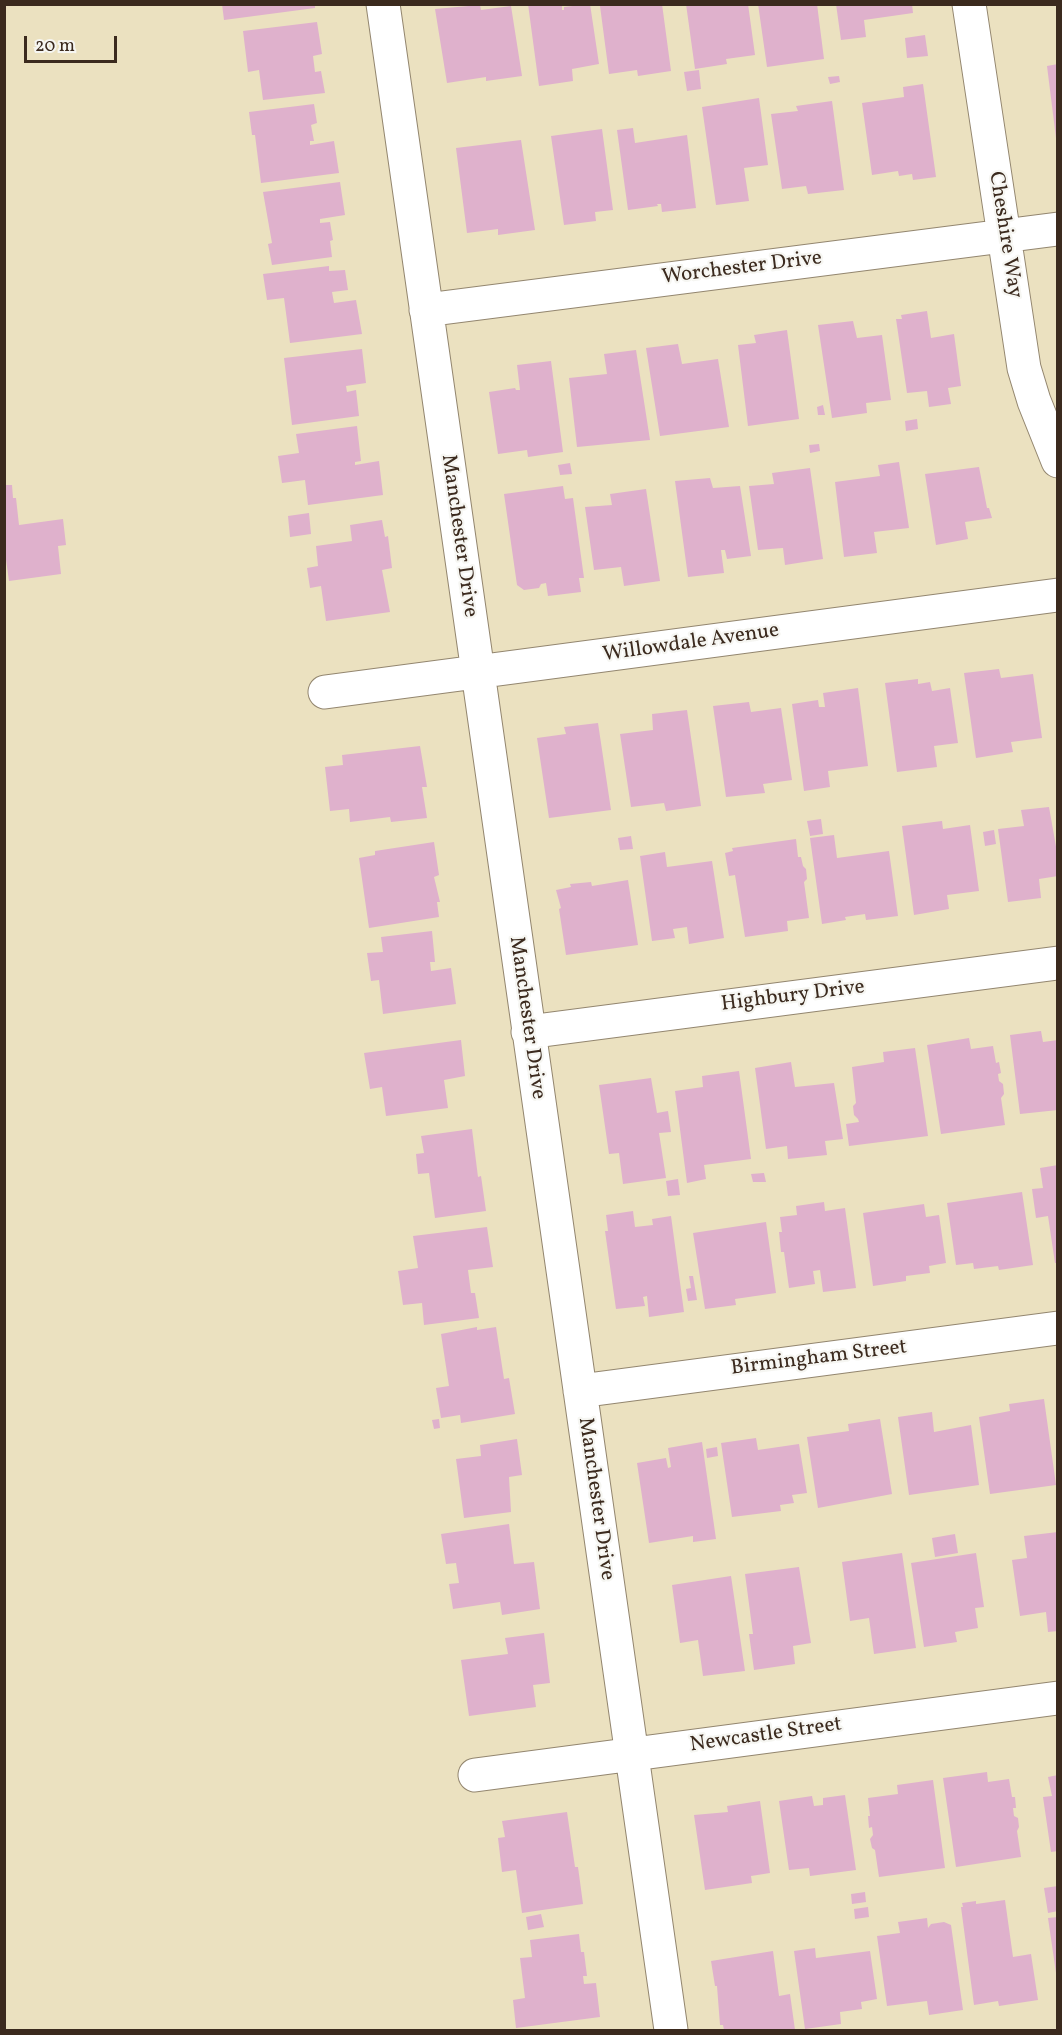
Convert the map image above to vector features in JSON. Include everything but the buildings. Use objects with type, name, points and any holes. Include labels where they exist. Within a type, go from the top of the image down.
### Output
[{"type":"street","name":"Manchester Drive","points":[[383,4],[671,2031]]},
{"type":"street","name":"Cheshire Way","points":[[969,4],[1024,368],[1034,401],[1058,461]]},
{"type":"street","name":"Worchester Drive","points":[[426,310],[1058,229]]},
{"type":"street","name":"Willowdale Avenue","points":[[325,692],[1058,596]]},
{"type":"street","name":"Highbury Drive","points":[[528,1032],[1058,963]]},
{"type":"street","name":"Birmingham Street","points":[[580,1391],[1058,1328]]},
{"type":"street","name":"Newcastle Street","points":[[476,1775],[1058,1698]]}]
